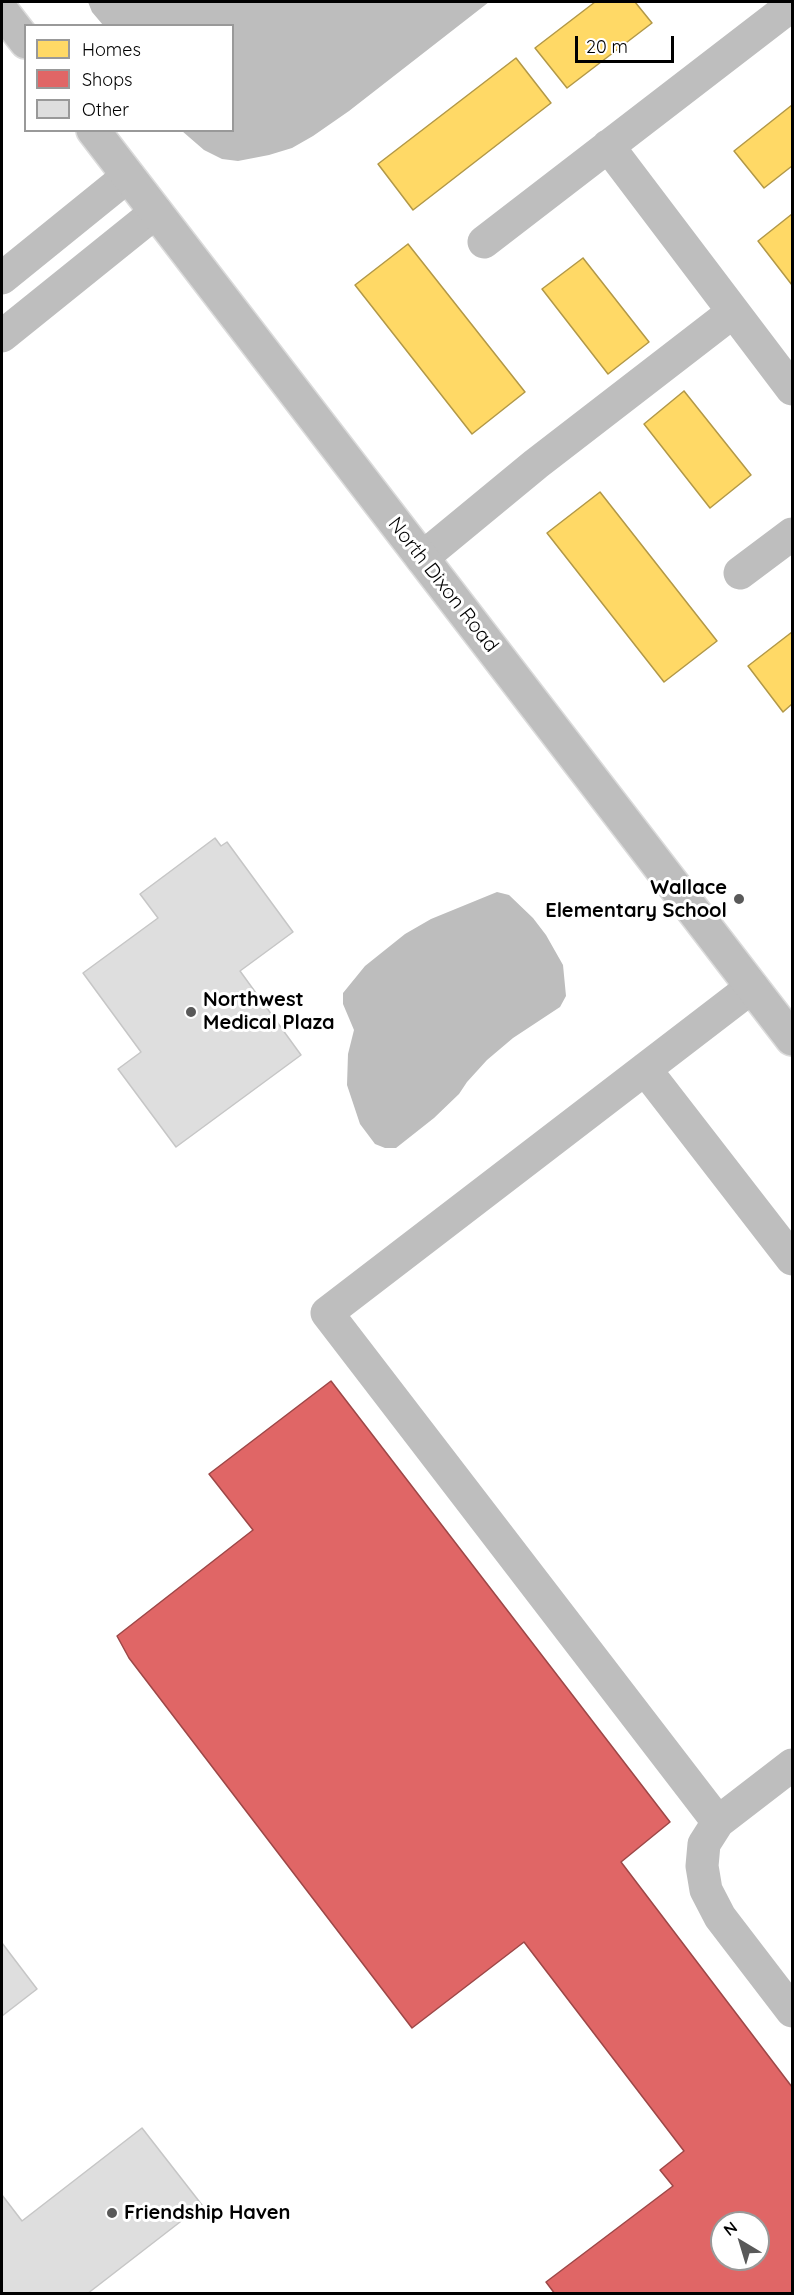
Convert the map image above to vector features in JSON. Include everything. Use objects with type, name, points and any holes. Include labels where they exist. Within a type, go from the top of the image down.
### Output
[{"type":"main road","points":[[484,242],[792,5]]},
{"type":"main road","points":[[2,11],[24,39]]},
{"type":"main road","name":"North Dixon Road","points":[[95,132],[792,1039]]},
{"type":"main road","points":[[608,146],[792,389]]},
{"type":"main road","points":[[2,278],[128,176]]},
{"type":"main road","points":[[2,336],[156,212]]},
{"type":"main road","points":[[422,558],[536,464],[733,312]]},
{"type":"main road","points":[[740,573],[792,534]]},
{"type":"main road","points":[[718,1822],[327,1313],[752,987]]},
{"type":"main road","points":[[645,1069],[792,1259]]},
{"type":"main road","points":[[792,1766],[718,1822],[704,1844],[702,1866],[706,1890],[720,1917],[792,2011]]},
{"type":"shaded area","points":[[88,2],[489,2],[349,111],[313,136],[292,148],[238,161],[222,159],[204,150],[183,132],[234,132],[234,24],[102,24],[92,12]]},
{"type":"shaded area","points":[[497,892],[509,895],[533,918],[546,935],[563,965],[566,996],[560,1007],[513,1038],[487,1060],[459,1094],[434,1118],[396,1148],[385,1148],[375,1144],[360,1124],[347,1085],[348,1054],[354,1030],[343,1004],[343,993],[365,966],[405,934],[431,919]]},
{"type":"building: Homes","points":[[595,2],[635,2],[652,23],[567,88],[535,48]]},
{"type":"building: Homes","points":[[516,58],[551,103],[413,210],[378,164]]},
{"type":"building: Homes","points":[[792,105],[792,166],[764,188],[734,151]]},
{"type":"building: Homes","points":[[792,214],[792,285],[758,241]]},
{"type":"building: Homes","points":[[408,244],[525,392],[472,434],[355,285]]},
{"type":"building: Homes","points":[[583,258],[649,342],[608,374],[542,289]]},
{"type":"building: Homes","points":[[684,391],[751,475],[710,508],[644,424]]},
{"type":"building: Homes","points":[[600,492],[717,641],[664,682],[547,533]]},
{"type":"building: Homes","points":[[792,632],[792,704],[783,712],[748,666]]},
{"type":"building: Shops","points":[[331,1381],[670,1822],[621,1862],[792,2087],[792,2294],[555,2294],[546,2282],[673,2186],[660,2170],[684,2151],[524,1942],[412,2028],[129,1658],[117,1636],[253,1530],[209,1474]]},
{"type":"building: Other","name":"Northwest Medical Plaza","points":[[215,838],[221,846],[227,842],[293,932],[240,971],[301,1055],[176,1147],[118,1069],[141,1052],[83,973],[158,918],[140,894]]},
{"type":"building: Other","points":[[2,1943],[37,1989],[2,2016]]},
{"type":"building: Other","name":"Friendship Haven","points":[[142,2128],[202,2205],[87,2294],[2,2294],[2,2195],[22,2221]]},
{"type":"place","name":"Wallace Elementary School","points":[[739,899]]},
{"type":"place","name":"Northwest Medical Plaza","points":[[191,1012]]},
{"type":"place","name":"Friendship Haven","points":[[112,2213]]}]
